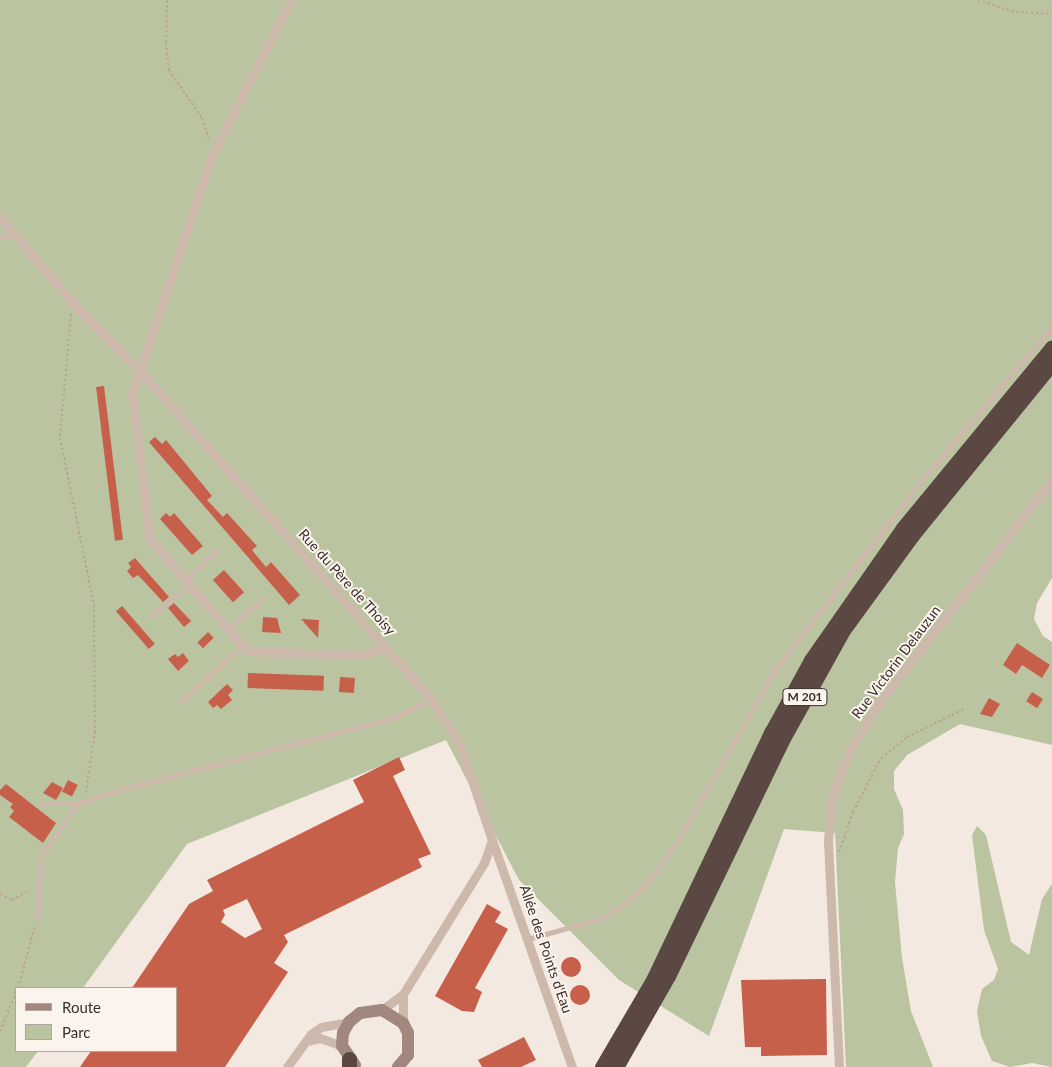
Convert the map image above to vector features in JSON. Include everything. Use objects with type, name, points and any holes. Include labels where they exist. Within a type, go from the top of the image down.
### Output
[{"type":"highway","name":"M 201","points":[[602,1067],[653,980],[772,731],[811,660],[903,528],[1052,347]]},
{"type":"highway","name":"M 201","points":[[616,1067],[668,976],[782,740],[843,630],[913,534],[1052,363]]},
{"type":"main road","points":[[349,1060],[343,1033],[349,1022],[360,1013],[382,1010],[403,1023],[410,1044],[403,1066]]},
{"type":"street","points":[[291,0],[213,153],[132,394],[150,539],[247,651],[362,655],[386,648]]},
{"type":"street","name":"Rue du Père de Thoisy","points":[[0,218],[72,302],[139,370],[431,699],[460,745],[492,840]]},
{"type":"street","name":"Rue Victorin Delauzun","points":[[839,1067],[828,840],[832,796],[850,750],[876,707],[1052,480]]},
{"type":"street","points":[[382,1010],[403,994],[484,863],[492,840]]},
{"type":"street","name":"Allée des Points d'Eau","points":[[492,840],[572,1067]]},
{"type":"street","points":[[403,994],[403,1023]]},
{"type":"street","points":[[287,1067],[307,1041],[321,1027],[349,1022]]},
{"type":"street","points":[[307,1041],[320,1038],[349,1060]]},
{"type":"lane","points":[[0,237],[16,236]]},
{"type":"lane","points":[[528,939],[603,918],[633,898],[658,870],[686,827],[774,671],[928,474],[1052,326]]},
{"type":"lane","points":[[152,616],[218,549]]},
{"type":"lane","points":[[228,629],[263,599]]},
{"type":"lane","points":[[182,701],[242,645]]},
{"type":"lane","points":[[40,804],[78,804],[393,718],[431,699]]},
{"type":"lane","points":[[37,919],[41,856],[78,804]]},
{"type":"path","points":[[167,0],[169,70],[202,118],[213,153]]},
{"type":"path","points":[[978,0],[1016,12],[1052,14]]},
{"type":"path","points":[[72,302],[60,438],[94,605],[95,731],[85,802]]},
{"type":"path","points":[[838,853],[853,812],[881,758],[908,737],[964,709]]},
{"type":"path","points":[[0,894],[12,900],[39,886]]},
{"type":"path","points":[[18,987],[37,919]]},
{"type":"path","points":[[0,1031],[15,994]]},
{"type":"green space","points":[[0,0],[1052,0],[1052,578],[1037,603],[1034,619],[1043,636],[1052,642],[1052,745],[960,724],[907,755],[894,771],[894,789],[903,810],[904,834],[898,848],[895,882],[902,958],[911,1011],[933,1067],[846,1067],[835,833],[784,829],[709,1036],[619,980],[519,880],[446,740],[187,844],[84,987],[15,987],[15,1052],[37,1052],[26,1067],[0,1067]]},
{"type":"green space","points":[[977,826],[986,835],[1011,942],[1029,955],[1042,899],[1052,884],[1052,1067],[1032,1063],[1010,1067],[992,1061],[981,1036],[977,1011],[982,989],[994,980],[998,969],[984,930],[972,835]]},
{"type":"building","points":[[104,386],[123,540],[115,541],[96,387]]},
{"type":"building","points":[[155,437],[162,444],[166,440],[212,496],[207,500],[223,517],[227,513],[257,546],[252,550],[266,567],[271,562],[300,595],[289,605],[149,442]]},
{"type":"building","points":[[166,513],[170,517],[174,513],[203,546],[192,555],[160,519]]},
{"type":"building","points":[[135,558],[169,597],[163,602],[138,575],[133,578],[127,571],[131,567],[128,563]]},
{"type":"building","points":[[224,570],[244,592],[233,602],[213,580]]},
{"type":"building","points":[[174,603],[191,621],[184,627],[168,608]]},
{"type":"building","points":[[122,606],[155,644],[149,649],[116,611]]},
{"type":"building","points":[[263,617],[277,618],[281,633],[262,632]]},
{"type":"building","points":[[301,619],[319,620],[318,638]]},
{"type":"building","points":[[208,632],[214,638],[203,648],[197,643]]},
{"type":"building","points":[[1017,643],[1050,665],[1042,678],[1022,665],[1016,674],[1003,665]]},
{"type":"building","points":[[183,653],[189,661],[178,671],[168,659],[175,654],[178,657]]},
{"type":"building","points":[[248,673],[324,676],[323,691],[247,688]]},
{"type":"building","points":[[340,677],[355,678],[354,693],[339,692]]},
{"type":"building","points":[[227,684],[233,690],[228,695],[232,700],[221,709],[217,705],[213,708],[208,702]]},
{"type":"building","points":[[1032,692],[1043,699],[1037,708],[1026,701]]},
{"type":"building","points":[[989,698],[1000,704],[992,717],[980,714]]},
{"type":"building","points":[[399,757],[405,770],[393,776],[431,854],[418,859],[422,867],[284,935],[288,942],[274,963],[288,972],[225,1067],[80,1067],[90,1052],[178,1052],[178,987],[133,987],[189,904],[213,891],[207,880],[364,802],[353,780]],"holes":[[[247,899],[262,929],[245,938],[221,922],[225,915],[223,910]]]},
{"type":"building","points":[[68,780],[78,785],[72,797],[62,792]]},
{"type":"building","points":[[52,782],[63,788],[56,800],[43,793]]},
{"type":"building","points":[[6,784],[56,823],[43,843],[9,817],[14,811],[10,807],[13,804],[0,795],[0,790]]},
{"type":"building","points":[[487,904],[501,912],[495,922],[508,929],[475,988],[482,992],[474,1012],[462,1011],[435,996]]},
{"type":"building","points":[[571,957],[578,960],[581,967],[578,974],[571,977],[564,974],[561,967],[564,960]]},
{"type":"building","points":[[826,979],[827,1055],[761,1056],[761,1047],[745,1047],[741,980]]},
{"type":"building","points":[[580,985],[587,988],[590,995],[587,1002],[580,1005],[573,1002],[570,995],[573,988]]},
{"type":"building","points":[[524,1037],[536,1060],[521,1067],[482,1067],[478,1060]]}]
